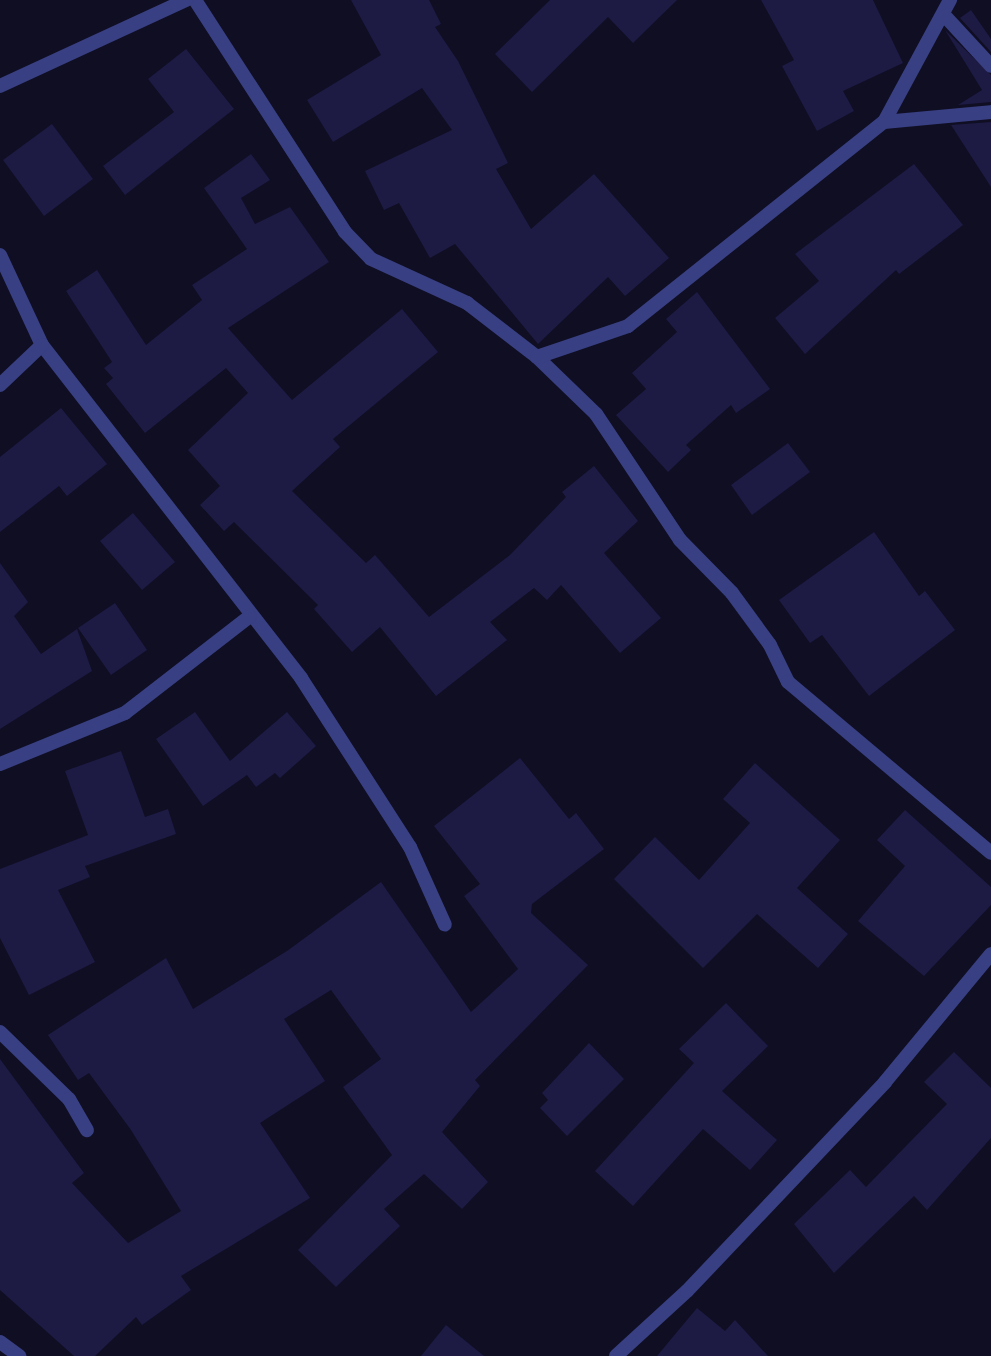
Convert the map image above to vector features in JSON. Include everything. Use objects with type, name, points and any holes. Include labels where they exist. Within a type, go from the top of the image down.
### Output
[{"type":"street","points":[[0,86],[186,0]]},
{"type":"street","points":[[195,0],[345,232],[370,259],[467,303],[537,357],[596,414],[680,540],[732,593],[770,645],[788,682],[991,853]]},
{"type":"street","points":[[537,357],[628,326],[884,122],[950,0]]},
{"type":"street","points":[[944,15],[991,66]]},
{"type":"street","points":[[884,122],[991,113]]},
{"type":"street","points":[[0,256],[42,345],[250,616],[301,678],[410,847],[444,925]]},
{"type":"street","points":[[0,385],[42,345]]},
{"type":"street","points":[[0,764],[125,713],[250,616]]},
{"type":"street","points":[[616,1356],[687,1291],[885,1082],[991,954]]},
{"type":"street","points":[[0,1032],[69,1099],[87,1130]]},
{"type":"street","points":[[0,1342],[19,1356]]},
{"type":"building","points":[[351,0],[429,0],[441,24],[435,27],[458,61],[508,163],[496,169],[531,229],[594,174],[669,258],[625,296],[608,277],[538,344],[455,244],[430,258],[399,203],[384,210],[365,171],[452,130],[422,88],[333,142],[307,100],[381,55]]},
{"type":"building","points":[[550,0],[677,0],[633,43],[608,17],[532,92],[495,54]]},
{"type":"building","points":[[761,0],[873,0],[903,63],[843,91],[854,111],[817,131],[782,66],[794,60]]},
{"type":"building","points":[[971,10],[991,39],[991,52],[960,18]]},
{"type":"building","points":[[945,30],[991,75],[991,102],[958,105],[982,90]]},
{"type":"building","points":[[186,49],[234,109],[125,195],[103,166],[174,112],[148,79]]},
{"type":"building","points":[[991,122],[991,187],[951,125]]},
{"type":"building","points":[[52,124],[93,179],[44,216],[3,160]]},
{"type":"building","points":[[251,154],[270,180],[241,198],[255,224],[290,207],[329,262],[228,328],[292,400],[402,309],[438,352],[333,439],[340,447],[292,491],[366,563],[375,555],[429,617],[510,555],[566,497],[562,492],[594,466],[638,521],[604,553],[661,618],[620,653],[561,585],[547,600],[534,588],[490,622],[507,640],[436,696],[380,627],[352,652],[314,609],[318,605],[234,522],[224,531],[200,505],[220,486],[188,450],[248,393],[226,368],[145,433],[106,384],[113,378],[104,368],[112,362],[66,291],[97,270],[146,345],[202,300],[192,285],[247,249],[204,188]]},
{"type":"building","points":[[914,164],[963,225],[899,274],[896,270],[805,354],[775,318],[819,281],[795,254]]},
{"type":"building","points":[[697,292],[770,389],[736,413],[731,405],[686,445],[691,450],[668,472],[616,415],[646,389],[632,373],[677,332],[666,319]]},
{"type":"building","points":[[61,408],[107,464],[67,496],[59,486],[0,532],[0,457]]},
{"type":"building","points":[[788,443],[810,472],[752,515],[731,485]]},
{"type":"building","points":[[133,513],[175,562],[142,590],[100,541]]},
{"type":"building","points":[[874,532],[919,596],[925,591],[955,630],[869,696],[822,635],[810,643],[779,600]]},
{"type":"building","points":[[0,563],[28,602],[14,616],[41,654],[77,629],[92,671],[0,729]]},
{"type":"building","points":[[115,603],[147,650],[111,675],[78,628]]},
{"type":"building","points":[[195,712],[230,761],[287,712],[316,746],[280,778],[275,773],[256,787],[247,775],[203,806],[156,739]]},
{"type":"building","points":[[121,751],[145,817],[168,809],[176,834],[85,866],[90,877],[58,890],[95,962],[29,995],[0,938],[0,869],[88,835],[65,771]]},
{"type":"building","points":[[520,758],[569,819],[576,813],[604,849],[532,904],[531,913],[588,965],[475,1080],[480,1086],[442,1132],[488,1182],[462,1209],[424,1174],[384,1209],[400,1226],[336,1287],[298,1250],[392,1155],[343,1087],[381,1059],[331,990],[284,1019],[325,1081],[260,1123],[310,1198],[181,1276],[191,1290],[142,1325],[136,1317],[95,1356],[74,1356],[0,1290],[0,1059],[84,1173],[72,1183],[128,1243],[181,1211],[131,1130],[89,1073],[78,1080],[48,1035],[166,958],[193,1009],[287,951],[381,882],[471,1012],[518,969],[464,896],[480,884],[434,826]]},
{"type":"building","points":[[755,763],[840,840],[797,888],[848,934],[818,968],[757,914],[703,968],[614,879],[655,837],[699,880],[750,823],[723,799]]},
{"type":"building","points":[[905,810],[991,887],[991,905],[924,976],[858,921],[905,866],[877,840]]},
{"type":"building","points":[[726,1003],[768,1046],[722,1091],[777,1140],[750,1170],[703,1129],[633,1206],[595,1171],[694,1063],[679,1049]]},
{"type":"building","points":[[589,1043],[624,1079],[567,1136],[540,1108],[548,1100],[542,1093]]},
{"type":"building","points":[[954,1052],[991,1088],[991,1138],[927,1210],[914,1196],[834,1273],[794,1224],[850,1170],[866,1187],[947,1104],[924,1082]]},
{"type":"building","points":[[697,1308],[725,1331],[735,1320],[768,1356],[657,1356]]},
{"type":"building","points":[[446,1325],[484,1356],[421,1356]]}]
